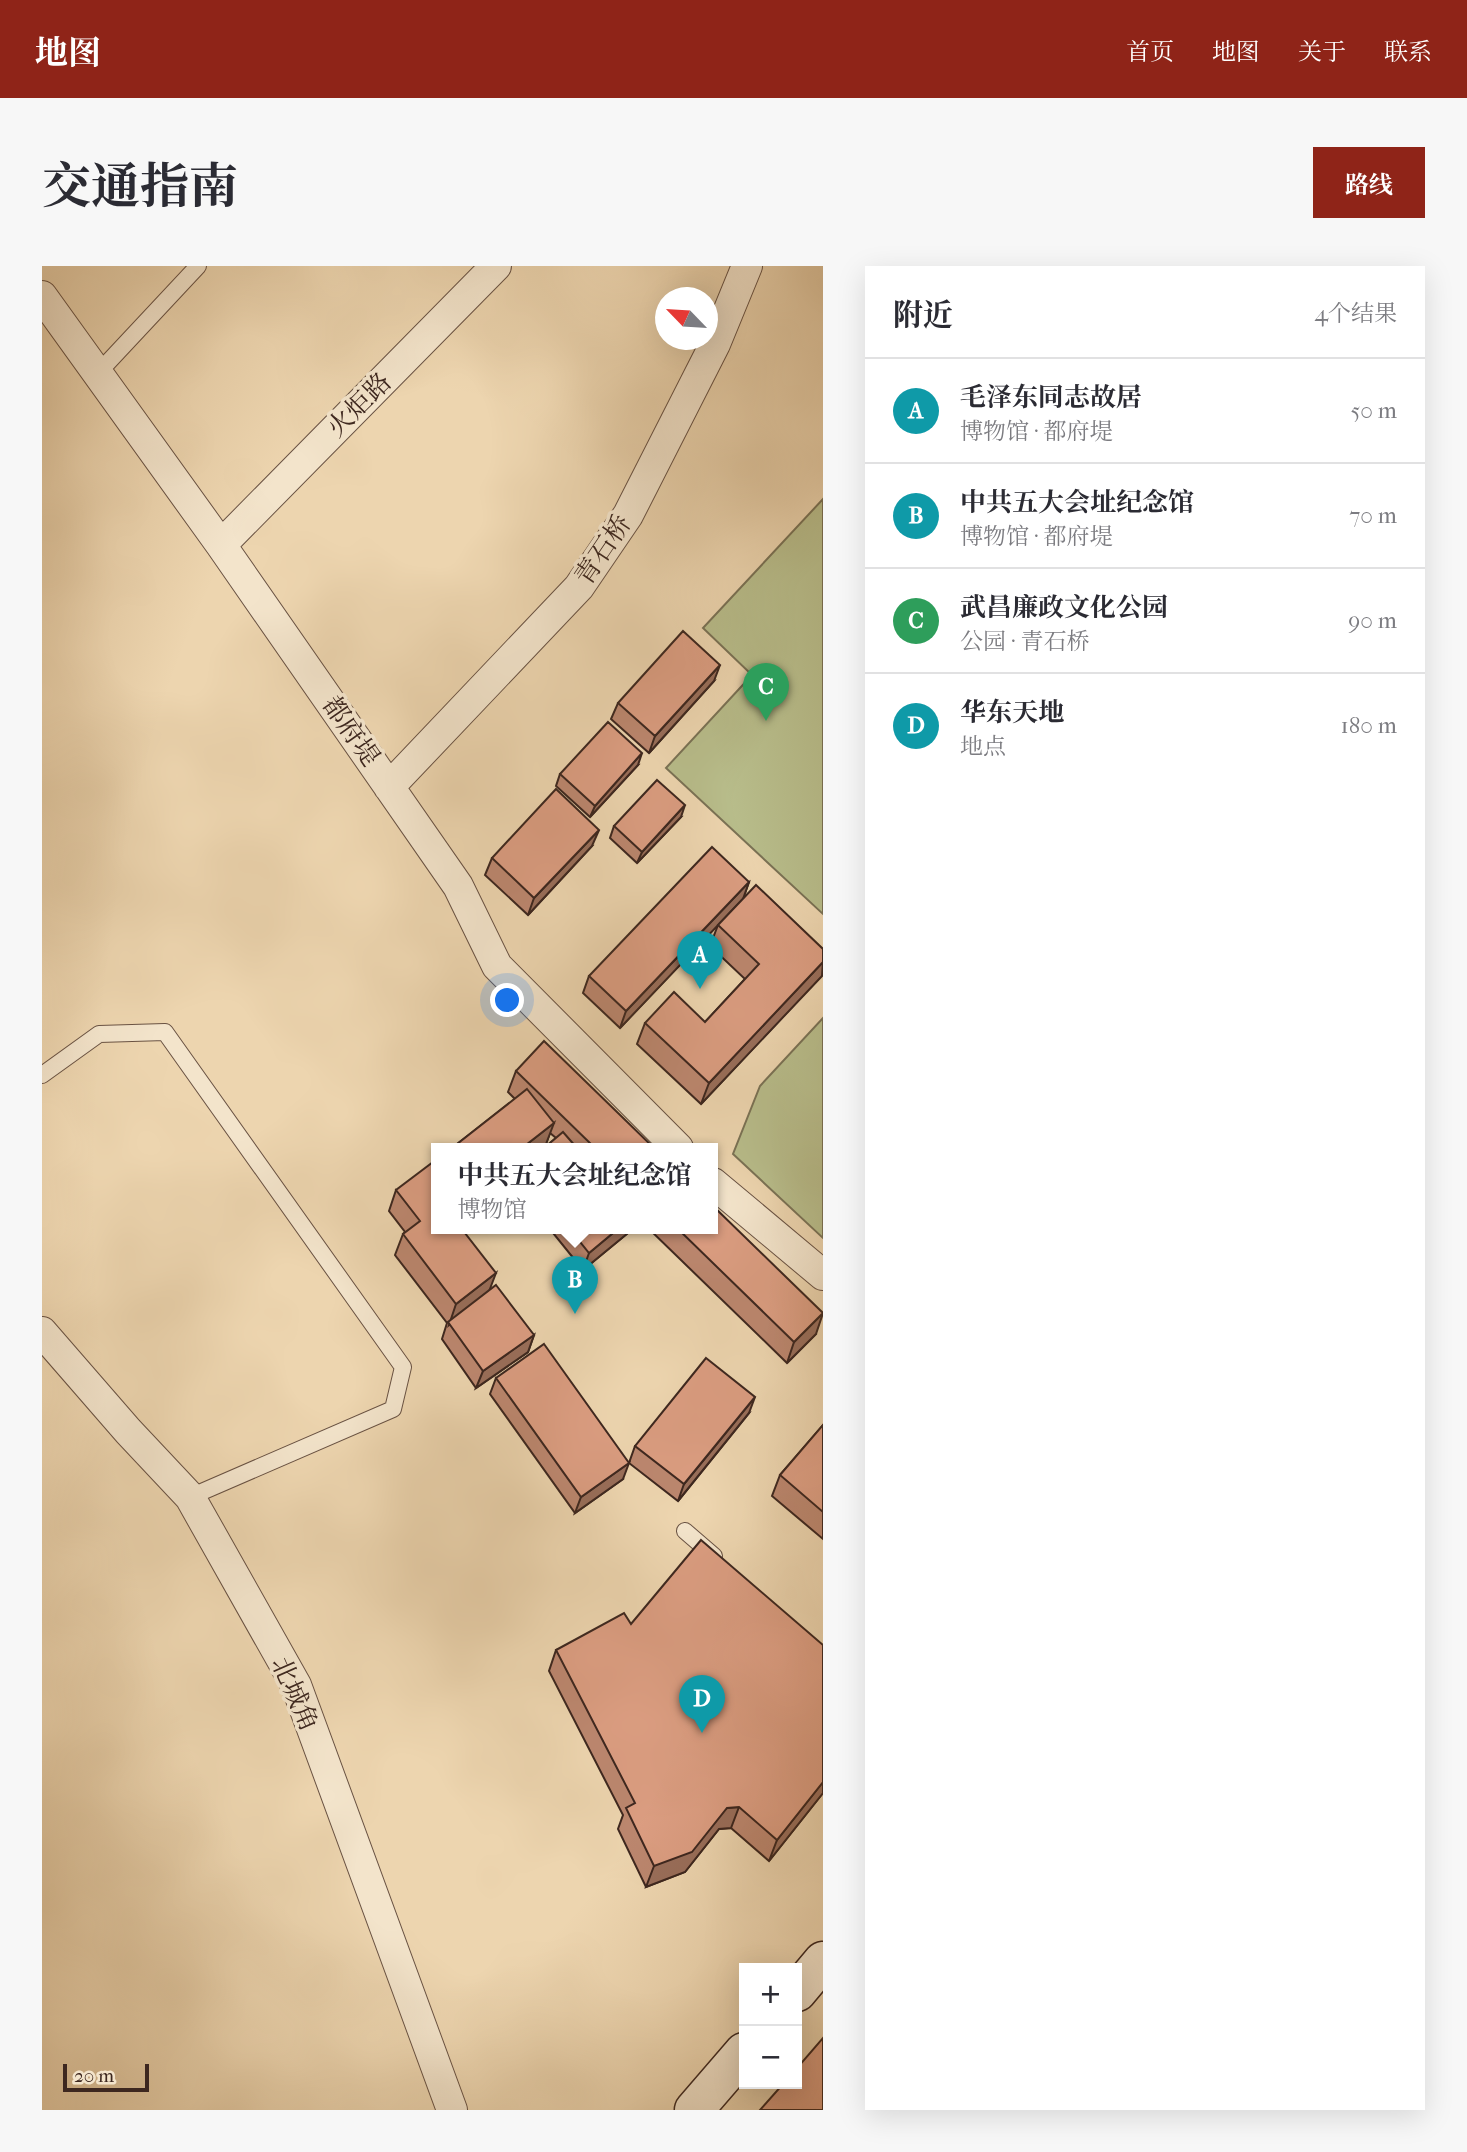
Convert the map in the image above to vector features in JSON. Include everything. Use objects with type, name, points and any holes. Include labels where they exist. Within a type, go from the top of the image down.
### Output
[{"type":"street","name":"火炬路","points":[[221,545],[496,266]]},
{"type":"street","name":"青石桥","points":[[389,787],[579,587],[628,516],[715,344],[747,266]]},
{"type":"street","name":"都府堤","points":[[42,296],[221,545],[458,886],[497,966],[673,1143]]},
{"type":"street","points":[[718,1187],[823,1275]]},
{"type":"street","name":"北城角","points":[[42,1332],[190,1497],[296,1685],[452,2110]]},
{"type":"street","points":[[802,1986],[823,1962]]},
{"type":"street","points":[[694,2110],[739,2058]]},
{"type":"lane","points":[[98,373],[198,266]]},
{"type":"lane","points":[[42,1075],[99,1034],[165,1032],[403,1367],[393,1409],[190,1497]]},
{"type":"lane","points":[[685,1531],[727,1567]]},
{"type":"green space","points":[[823,499],[823,914],[666,768],[752,675],[703,628]]},
{"type":"green space","points":[[823,1018],[823,1238],[733,1154],[760,1086]]},
{"type":"building","points":[[683,631],[720,665],[655,736],[618,703]]},
{"type":"building","points":[[608,722],[642,753],[595,806],[560,774]]},
{"type":"building","points":[[657,780],[685,805],[642,852],[614,826]]},
{"type":"building","points":[[556,789],[599,830],[534,898],[492,858]]},
{"type":"building","points":[[712,847],[749,882],[626,1011],[589,976]]},
{"type":"building","points":[[756,885],[823,949],[823,962],[709,1083],[645,1023],[674,992],[705,1022],[759,964],[718,925]]},
{"type":"building","points":[[544,1041],[649,1143],[590,1143],[516,1071]]},
{"type":"building","points":[[527,1089],[554,1123],[528,1143],[458,1143]]},
{"type":"building","points":[[563,1132],[573,1143],[550,1143]]},
{"type":"building","points":[[431,1164],[431,1234],[466,1234],[496,1273],[456,1304],[403,1234],[420,1221],[396,1190]]},
{"type":"building","points":[[718,1211],[823,1313],[794,1342],[683,1234],[718,1234]]},
{"type":"building","points":[[574,1234],[612,1234],[589,1253]]},
{"type":"building","points":[[496,1285],[534,1335],[483,1371],[448,1322]]},
{"type":"building","points":[[544,1344],[629,1463],[581,1497],[496,1378]]},
{"type":"building","points":[[706,1358],[755,1397],[684,1484],[635,1446]]},
{"type":"building","points":[[823,1425],[823,1512],[780,1475]]},
{"type":"building","points":[[701,1540],[823,1645],[823,1782],[777,1840],[739,1807],[727,1808],[692,1852],[654,1866],[626,1808],[635,1803],[556,1650],[624,1613],[631,1624]]},
{"type":"building","points":[[823,2038],[823,2110],[760,2110],[779,2089],[802,2089],[802,2062]]},
{"type":"place","name":"武昌廉政文化公园","points":[[766,721]]},
{"type":"place","name":"毛泽东同志故居","points":[[700,989]]},
{"type":"place","name":"中共五大会址纪念馆","points":[[575,1314]]},
{"type":"place","name":"华东天地","points":[[702,1733]]}]
